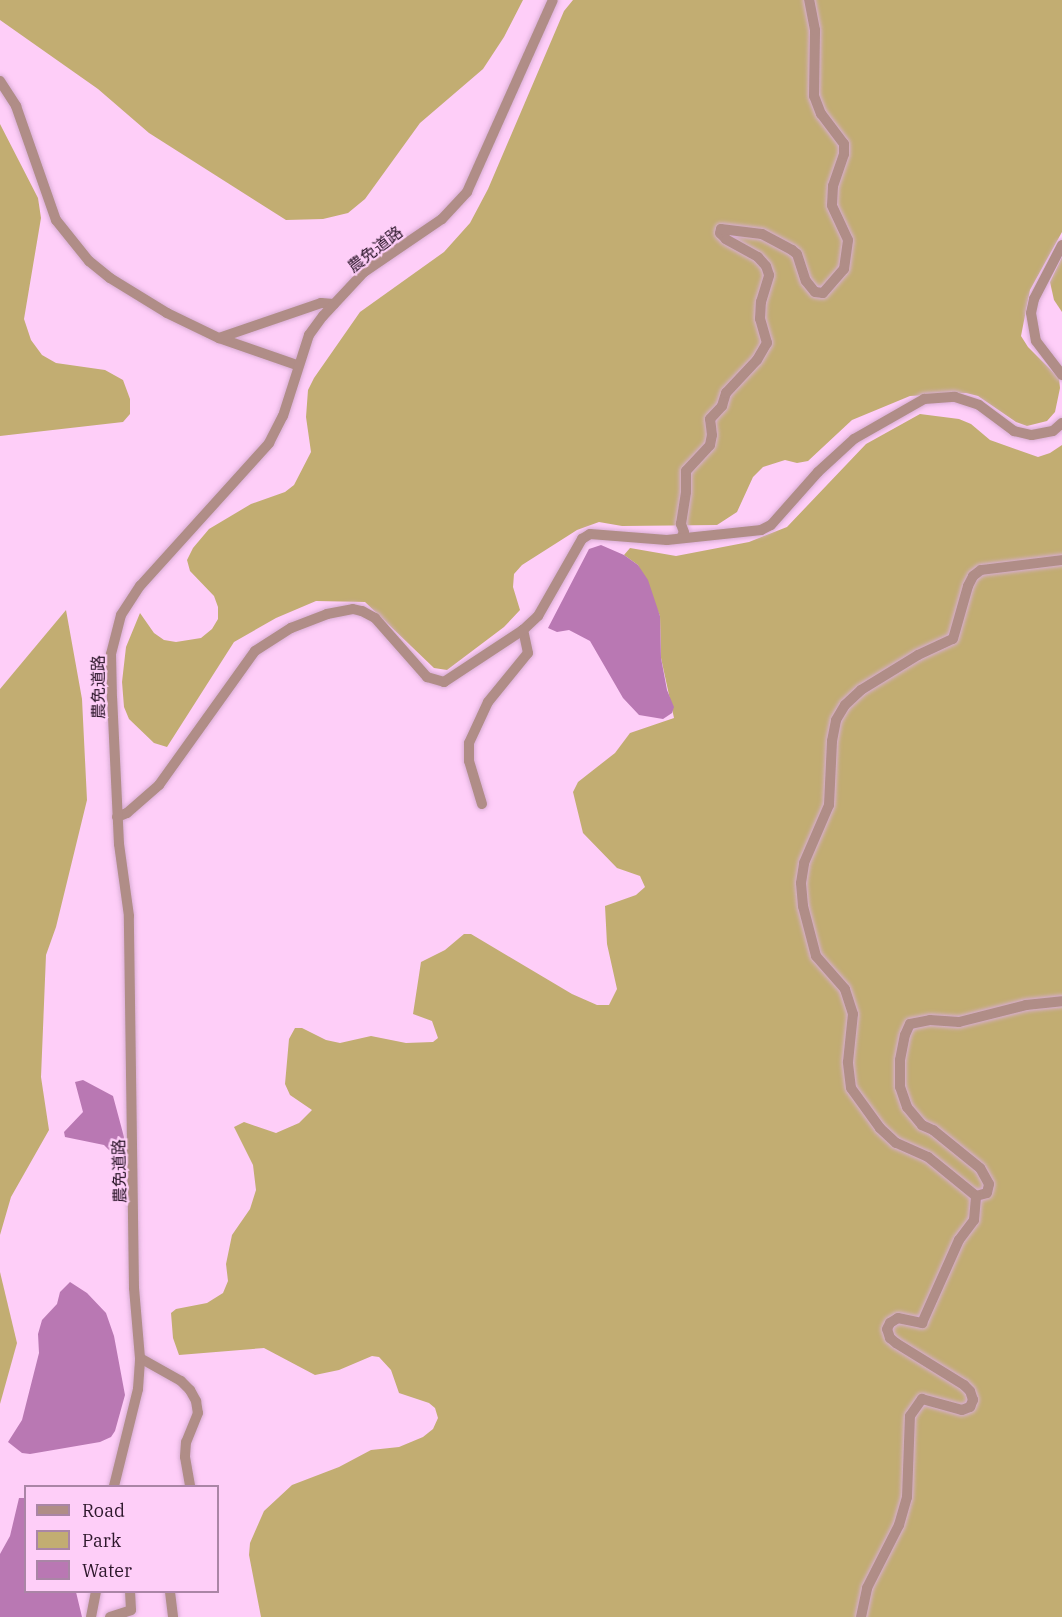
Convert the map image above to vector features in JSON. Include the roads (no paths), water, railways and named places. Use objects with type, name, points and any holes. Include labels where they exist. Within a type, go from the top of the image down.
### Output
[{"type":"street","name":"農免道路","points":[[114,1485],[138,1389],[140,1358],[134,1288],[129,916],[117,817],[111,654],[121,615],[140,586],[269,443],[283,416],[297,365],[309,335],[334,304],[364,272],[442,219],[467,192],[553,0]]},
{"type":"street","points":[[682,536],[686,471],[710,446],[712,435],[710,419],[722,406],[726,393],[757,360],[766,343],[760,319],[761,302],[769,275],[766,266],[758,257],[726,239],[720,233],[721,229],[762,234],[792,250],[796,254],[806,281],[814,292],[823,293],[844,269],[848,240],[832,205],[833,186],[844,154],[844,144],[821,114],[814,96],[815,30],[809,0]]},
{"type":"street","points":[[0,81],[16,106],[56,220],[89,261],[110,278],[167,313],[219,338],[297,365]]},
{"type":"street","points":[[1062,245],[1034,299],[1031,313],[1036,341],[1062,375]]},
{"type":"street","points":[[219,338],[321,303],[334,304]]},
{"type":"street","points":[[117,817],[127,813],[159,784],[255,651],[291,628],[327,614],[353,609],[363,610],[375,618],[427,677],[444,682],[523,630],[545,608],[582,539],[590,534],[655,540],[682,536],[744,534],[761,530],[771,525],[818,472],[854,439],[924,399],[955,397],[979,405],[1014,431],[1032,435],[1053,431],[1062,423]]},
{"type":"street","points":[[976,1196],[928,1157],[896,1143],[879,1128],[851,1088],[848,1062],[853,1014],[845,989],[816,956],[803,906],[801,883],[804,863],[830,805],[832,741],[836,720],[845,705],[861,690],[918,655],[953,639],[959,627],[968,586],[973,576],[981,570],[1062,560]]},
{"type":"street","points":[[482,804],[469,761],[469,743],[488,702],[528,653],[523,630]]},
{"type":"street","points":[[976,1196],[987,1193],[988,1184],[980,1168],[922,1125],[907,1107],[900,1088],[900,1060],[905,1035],[910,1024],[930,1020],[959,1022],[1026,1005],[1062,1001]]},
{"type":"street","points":[[861,1617],[867,1588],[899,1525],[908,1497],[908,1422],[915,1406],[922,1399],[962,1410],[970,1407],[973,1400],[970,1391],[964,1386],[896,1343],[890,1338],[887,1329],[890,1323],[898,1318],[921,1323],[959,1240],[974,1220],[976,1196]]},
{"type":"street","points":[[140,1358],[181,1381],[190,1389],[196,1401],[198,1413],[186,1449],[190,1485]]},
{"type":"street","points":[[91,1617],[96,1593]]},
{"type":"street","points":[[110,1617],[130,1610],[130,1593]]},
{"type":"street","points":[[170,1593],[173,1617]]},
{"type":"water","points":[[601,545],[624,555],[638,565],[648,580],[660,616],[661,658],[667,690],[674,707],[672,713],[663,719],[639,715],[623,698],[590,641],[569,630],[557,632],[548,628],[589,549]]},
{"type":"water","points":[[83,1080],[113,1096],[124,1137],[124,1145],[117,1153],[104,1145],[65,1137],[64,1132],[83,1112],[75,1082]]},
{"type":"water","points":[[70,1282],[87,1293],[106,1313],[114,1336],[125,1395],[115,1431],[111,1437],[100,1442],[30,1454],[22,1453],[8,1442],[22,1420],[39,1353],[38,1334],[42,1320],[57,1304],[60,1292]]},
{"type":"water","points":[[19,1498],[24,1498],[24,1593],[76,1593],[82,1617],[0,1617],[0,1554],[10,1536]]}]
